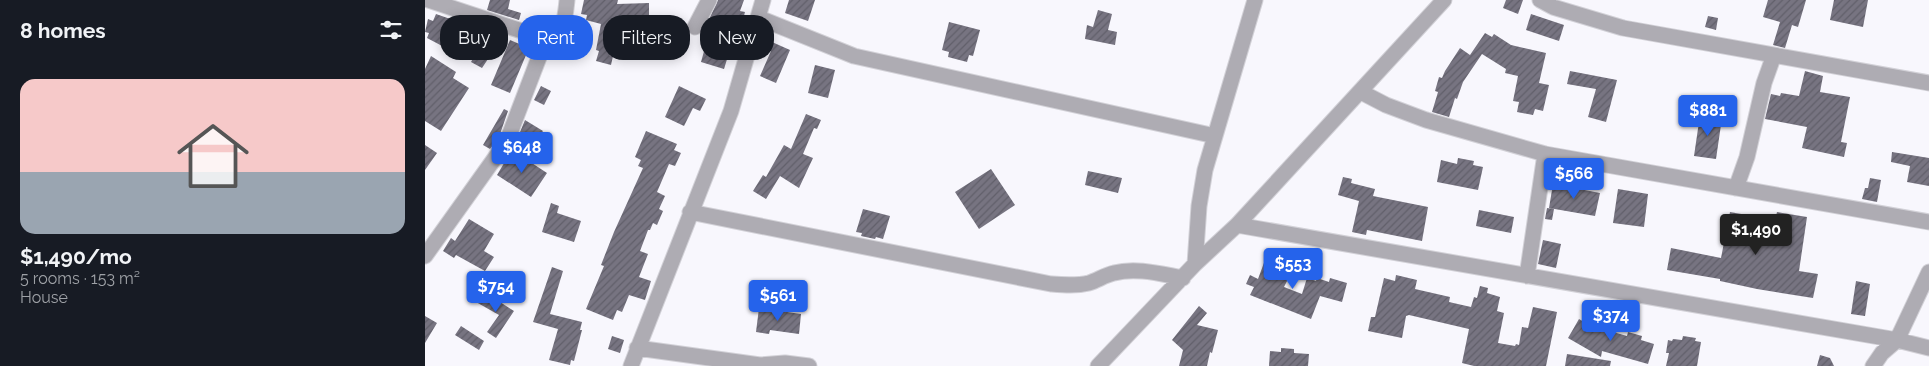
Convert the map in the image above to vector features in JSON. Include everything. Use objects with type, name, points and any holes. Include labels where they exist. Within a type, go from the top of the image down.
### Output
[{"type":"street","points":[[429,0],[518,30]]},
{"type":"street","points":[[564,15],[567,0]]},
{"type":"street","points":[[695,27],[709,0]]},
{"type":"street","points":[[760,15],[763,0]]},
{"type":"street","points":[[1195,264],[1199,206],[1205,170],[1255,0]]},
{"type":"street","points":[[1098,366],[1195,264],[1237,225],[1444,0]]},
{"type":"street","points":[[1540,0],[1553,7],[1623,28],[1929,83]]},
{"type":"street","points":[[774,24],[854,56],[1215,136]]},
{"type":"street","points":[[1736,188],[1747,157],[1764,82],[1774,55]]},
{"type":"street","points":[[425,256],[507,141],[537,60]]},
{"type":"street","points":[[631,366],[731,111],[746,60]]},
{"type":"street","points":[[1361,92],[1386,105],[1426,120],[1545,154],[1929,222]]},
{"type":"street","points":[[1527,276],[1545,154]]},
{"type":"street","points":[[690,212],[1051,284],[1073,286],[1090,282],[1115,272],[1156,272],[1183,278]]},
{"type":"street","points":[[1237,225],[1897,340],[1929,348]]},
{"type":"street","points":[[1873,366],[1882,353],[1897,340],[1929,272]]},
{"type":"street","points":[[637,348],[760,366],[785,363],[809,366]]},
{"type":"building","points":[[490,0],[510,0],[508,9],[521,13],[518,15],[518,20],[487,10]]},
{"type":"building","points":[[584,0],[618,0],[617,4],[649,3],[649,15],[603,15],[603,60],[612,60],[611,65],[596,61],[599,51],[596,50],[601,24],[593,22],[593,15],[581,14]]},
{"type":"building","points":[[718,0],[744,0],[740,11],[745,12],[744,15],[711,15]]},
{"type":"building","points":[[789,0],[815,0],[808,21],[785,13]]},
{"type":"building","points":[[1506,0],[1523,0],[1518,14],[1503,8]]},
{"type":"building","points":[[1768,0],[1806,0],[1798,27],[1792,25],[1785,48],[1773,45],[1780,22],[1763,17]]},
{"type":"building","points":[[1834,0],[1868,0],[1863,27],[1830,20]]},
{"type":"building","points":[[1098,10],[1112,14],[1108,30],[1117,32],[1115,45],[1085,39],[1087,25],[1093,27]]},
{"type":"building","points":[[436,14],[440,15],[440,45],[427,38],[429,33],[425,32],[428,19],[433,21]]},
{"type":"building","points":[[1531,14],[1564,25],[1559,41],[1526,30]]},
{"type":"building","points":[[1708,16],[1718,18],[1716,30],[1705,27]]},
{"type":"building","points":[[949,22],[980,30],[973,56],[969,55],[967,62],[948,57],[949,52],[942,50]]},
{"type":"building","points":[[1485,33],[1492,37],[1494,34],[1511,45],[1546,53],[1539,83],[1549,85],[1543,111],[1535,109],[1533,115],[1517,112],[1519,102],[1513,101],[1518,76],[1505,73],[1506,69],[1482,54],[1463,82],[1449,117],[1432,112],[1438,92],[1435,91],[1439,77],[1442,78],[1460,48],[1470,55]]},
{"type":"building","points":[[510,40],[518,43],[518,60],[524,60],[510,93],[491,85],[502,60],[508,60],[508,45]]},
{"type":"building","points":[[774,43],[790,50],[776,83],[760,76],[767,60],[774,60]]},
{"type":"building","points":[[431,56],[456,72],[453,78],[469,88],[441,131],[425,121],[425,69]]},
{"type":"building","points":[[472,60],[487,60],[482,68],[471,62]]},
{"type":"building","points":[[702,60],[727,60],[724,69],[701,62]]},
{"type":"building","points":[[815,65],[835,70],[828,98],[808,93]]},
{"type":"building","points":[[1570,71],[1617,80],[1606,122],[1588,117],[1596,89],[1567,84]]},
{"type":"building","points":[[1805,71],[1823,76],[1820,92],[1850,97],[1841,142],[1847,143],[1844,157],[1802,148],[1807,127],[1765,119],[1771,94],[1780,96],[1781,93],[1799,96]]},
{"type":"building","points":[[541,86],[551,91],[544,105],[534,100]]},
{"type":"building","points":[[679,86],[706,99],[700,111],[693,108],[684,126],[665,117]]},
{"type":"building","points":[[504,109],[508,111],[499,137],[490,149],[483,145]]},
{"type":"building","points":[[806,114],[821,120],[817,129],[814,128],[803,154],[813,158],[799,188],[780,176],[766,199],[753,191],[763,175],[766,177],[784,145],[791,149]]},
{"type":"building","points":[[1700,115],[1722,118],[1716,159],[1694,156]]},
{"type":"building","points":[[525,120],[543,131],[536,142],[520,132]]},
{"type":"building","points":[[646,131],[677,144],[674,150],[681,153],[675,166],[669,164],[657,192],[665,196],[659,209],[663,211],[657,225],[653,223],[650,230],[648,230],[640,251],[648,254],[639,277],[651,281],[645,300],[629,295],[622,312],[617,310],[613,320],[586,309],[604,266],[601,265],[614,232],[643,168],[638,166],[641,160],[635,157]]},
{"type":"building","points":[[425,145],[437,153],[425,170]]},
{"type":"building","points":[[512,150],[547,173],[531,197],[497,175]]},
{"type":"building","points":[[1892,152],[1929,158],[1929,186],[1907,182],[1910,166],[1891,162]]},
{"type":"building","points":[[1458,158],[1474,161],[1473,165],[1483,167],[1478,190],[1437,182],[1441,160],[1457,164]]},
{"type":"building","points":[[991,169],[1015,205],[979,229],[955,192]]},
{"type":"building","points":[[1088,171],[1122,178],[1118,193],[1085,185]]},
{"type":"building","points":[[1343,177],[1352,179],[1351,183],[1375,189],[1373,196],[1428,207],[1422,241],[1367,230],[1366,235],[1352,232],[1359,201],[1338,195]]},
{"type":"building","points":[[1870,178],[1881,180],[1877,202],[1862,199],[1865,188],[1868,188]]},
{"type":"building","points":[[1553,184],[1600,193],[1595,216],[1549,208]]},
{"type":"building","points":[[1618,189],[1648,194],[1644,227],[1613,223]]},
{"type":"building","points":[[551,203],[559,206],[557,213],[581,221],[574,242],[542,232]]},
{"type":"building","points":[[1547,208],[1554,209],[1552,220],[1545,219]]},
{"type":"building","points":[[863,209],[890,216],[883,239],[861,236],[862,233],[856,232]]},
{"type":"building","points":[[1479,210],[1514,217],[1511,233],[1476,226]]},
{"type":"building","points":[[1730,212],[1775,220],[1777,212],[1807,217],[1799,271],[1818,274],[1813,298],[1757,289],[1720,281],[1720,279],[1667,270],[1671,248],[1721,258]]},
{"type":"building","points":[[469,219],[494,234],[484,251],[494,257],[485,271],[456,255],[454,258],[443,251],[451,238],[455,241]]},
{"type":"building","points":[[1543,240],[1561,244],[1556,268],[1538,264]]},
{"type":"building","points":[[1268,252],[1280,257],[1274,270],[1289,277],[1284,287],[1302,294],[1307,278],[1316,281],[1317,278],[1329,282],[1330,278],[1347,283],[1342,302],[1320,296],[1311,319],[1250,295],[1254,287],[1246,284],[1250,275],[1258,279]]},
{"type":"building","points":[[552,267],[563,271],[550,314],[582,322],[580,330],[582,330],[574,361],[571,360],[570,365],[549,360],[558,329],[533,322]]},
{"type":"building","points":[[1396,275],[1417,280],[1415,289],[1450,297],[1449,302],[1471,307],[1474,297],[1477,298],[1480,286],[1488,288],[1487,293],[1500,297],[1497,311],[1504,313],[1498,343],[1519,345],[1522,327],[1528,328],[1533,307],[1557,312],[1546,366],[1474,366],[1462,363],[1469,329],[1409,315],[1406,316],[1402,338],[1368,331],[1371,317],[1375,317],[1384,278],[1395,281]]},
{"type":"building","points":[[1856,281],[1870,284],[1865,316],[1851,314]]},
{"type":"building","points":[[483,291],[514,311],[496,338],[487,332],[499,315],[476,302]]},
{"type":"building","points":[[1199,306],[1207,313],[1197,325],[1218,330],[1212,353],[1210,352],[1207,366],[1179,366],[1183,350],[1172,340]]},
{"type":"building","points":[[759,308],[801,314],[799,334],[770,330],[769,334],[756,332]]},
{"type":"building","points":[[425,316],[437,323],[425,343]]},
{"type":"building","points":[[1579,319],[1594,328],[1597,323],[1613,332],[1627,336],[1628,332],[1642,336],[1641,340],[1654,344],[1648,364],[1602,351],[1601,357],[1568,338]]},
{"type":"building","points":[[461,326],[484,341],[479,350],[455,335]]},
{"type":"building","points":[[612,336],[624,340],[620,353],[608,349]]},
{"type":"building","points":[[1683,336],[1696,338],[1695,341],[1701,342],[1697,366],[1666,366],[1669,353],[1666,353],[1668,340],[1682,340]]},
{"type":"building","points":[[1281,348],[1294,349],[1294,353],[1309,354],[1308,366],[1269,366],[1270,351],[1281,352]]},
{"type":"building","points":[[1567,354],[1611,361],[1610,366],[1565,366]]},
{"type":"building","points":[[1820,355],[1830,358],[1834,366],[1817,366]]}]
